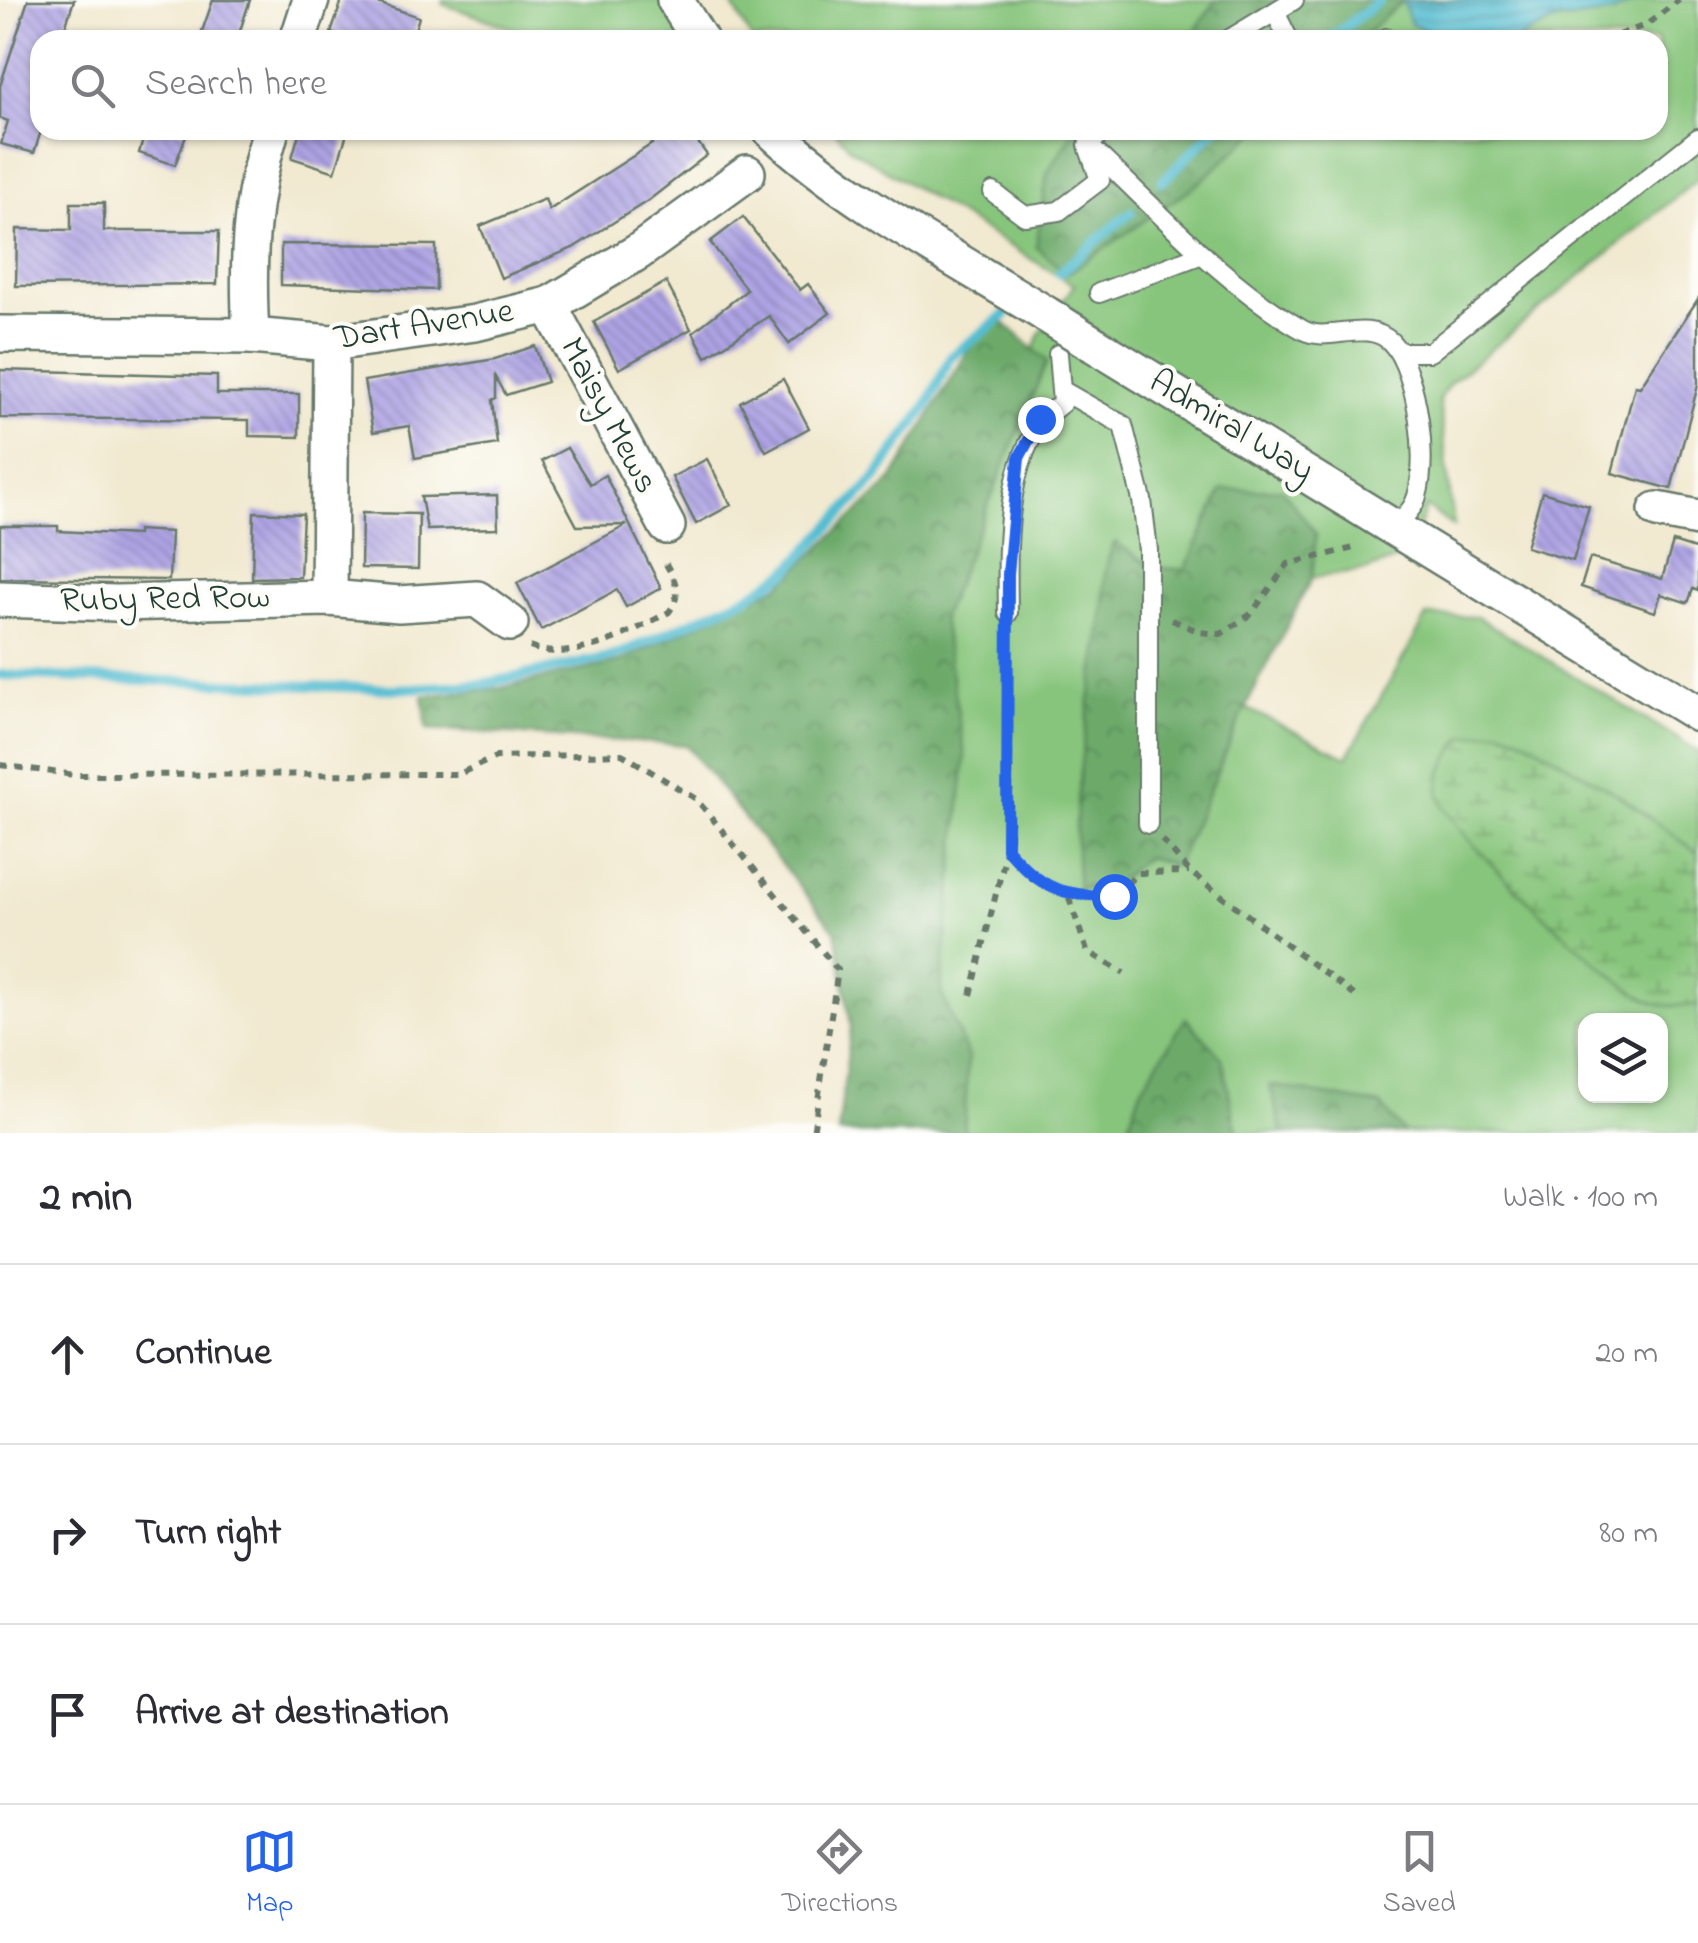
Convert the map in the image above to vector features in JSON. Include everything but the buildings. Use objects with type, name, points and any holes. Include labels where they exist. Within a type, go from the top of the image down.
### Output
[{"type":"street","points":[[301,30],[311,0]]},
{"type":"street","points":[[676,0],[694,30]]},
{"type":"street","points":[[251,336],[247,255],[252,202],[268,140]]},
{"type":"street","name":"Admiral Way","points":[[782,140],[806,163],[850,193],[1698,714]]},
{"type":"street","name":"Dart Avenue","points":[[0,334],[251,336],[331,343],[407,336],[548,305],[638,252],[747,173]]},
{"type":"street","name":"Maisy Mews","points":[[548,305],[666,526]]},
{"type":"street","points":[[330,598],[331,343]]},
{"type":"street","points":[[1656,510],[1698,518]]},
{"type":"street","name":"Ruby Red Row","points":[[0,599],[116,603],[330,598],[400,604],[477,599],[510,623]]},
{"type":"lane","points":[[1245,30],[1294,0]]},
{"type":"lane","points":[[1275,12],[1284,30]]},
{"type":"lane","points":[[1400,352],[1430,352],[1698,138]]},
{"type":"lane","points":[[1088,145],[1094,140]]},
{"type":"lane","points":[[993,192],[1024,216],[1059,210],[1100,180],[1088,145]]},
{"type":"lane","points":[[1088,145],[1202,254],[1306,333],[1370,332],[1387,338],[1400,352],[1422,433],[1415,502],[1394,528]]},
{"type":"lane","points":[[1099,293],[1202,254]]},
{"type":"lane","points":[[1008,612],[1019,458],[1040,419],[1062,403],[1058,354]]},
{"type":"lane","points":[[1064,392],[1123,425],[1142,500],[1150,603],[1148,824]]},
{"type":"path","points":[[1632,30],[1646,25],[1680,0]]},
{"type":"path","points":[[510,623],[528,646],[546,653],[610,640],[669,612],[677,601],[678,588],[657,549],[666,526]]},
{"type":"path","points":[[1150,603],[1179,625],[1221,634],[1251,614],[1288,564],[1310,556]]},
{"type":"path","points":[[971,995],[1007,849],[1008,612]]},
{"type":"path","points":[[0,766],[75,774],[459,774],[496,757],[622,754],[696,798],[838,970],[813,1133]]},
{"type":"path","points":[[1148,824],[1190,872],[1354,995]]},
{"type":"path","points":[[1007,849],[1036,882],[1068,896],[1114,896],[1138,873],[1190,872]]},
{"type":"path","points":[[1068,896],[1087,951],[1124,973]]},
{"type":"green space","points":[[443,0],[662,0],[682,30],[517,30],[443,4]]},
{"type":"green space","points":[[730,0],[1698,0],[1698,179],[1450,383],[1439,399],[1454,527],[1426,507],[1408,555],[1368,570],[1312,578],[1245,708],[1347,757],[1427,616],[1477,617],[1698,751],[1698,1133],[871,1133],[881,943],[944,606],[1040,333],[1074,285],[851,149],[843,140],[1668,140],[1668,30],[746,30]]},
{"type":"green space","points":[[1216,0],[1404,0],[1370,30],[1196,30]]},
{"type":"green space","points":[[1068,140],[1247,140],[1199,183],[1067,274],[1036,247],[1047,173]]},
{"type":"green space","points":[[1002,321],[1047,361],[942,617],[965,756],[941,992],[968,1056],[964,1133],[838,1133],[851,1026],[836,932],[686,745],[427,729],[423,696],[501,688],[619,662],[780,585],[892,480],[971,345]]},
{"type":"green space","points":[[1282,489],[1316,534],[1312,577],[1245,708],[1176,866],[1147,857],[1111,887],[1078,889],[1078,790],[1102,625],[1105,574],[1115,542],[1153,567],[1185,570],[1222,490]]},
{"type":"green space","points":[[1499,730],[1523,738],[1620,796],[1698,853],[1698,1006],[1657,1004],[1606,970],[1537,909],[1451,818],[1439,791],[1448,759],[1462,737]]},
{"type":"green space","points":[[1186,1018],[1222,1058],[1237,1133],[1126,1133],[1141,1089]]},
{"type":"green space","points":[[1270,1085],[1381,1105],[1404,1133],[1282,1133]]},
{"type":"water","points":[[1640,0],[1612,13],[1555,21],[1536,30],[1425,30],[1411,24],[1403,1]]},
{"type":"waterway","points":[[1341,30],[1380,0]]},
{"type":"waterway","points":[[1162,182],[1204,140]]},
{"type":"waterway","points":[[1059,273],[1131,212]]},
{"type":"waterway","points":[[0,675],[395,689],[483,684],[615,656],[747,597],[787,572],[875,479],[928,404],[951,357],[1006,314]]},
{"type":"route","points":[[1040,419],[1019,458],[1011,532],[1007,849],[1036,882],[1068,896],[1114,896]]}]
